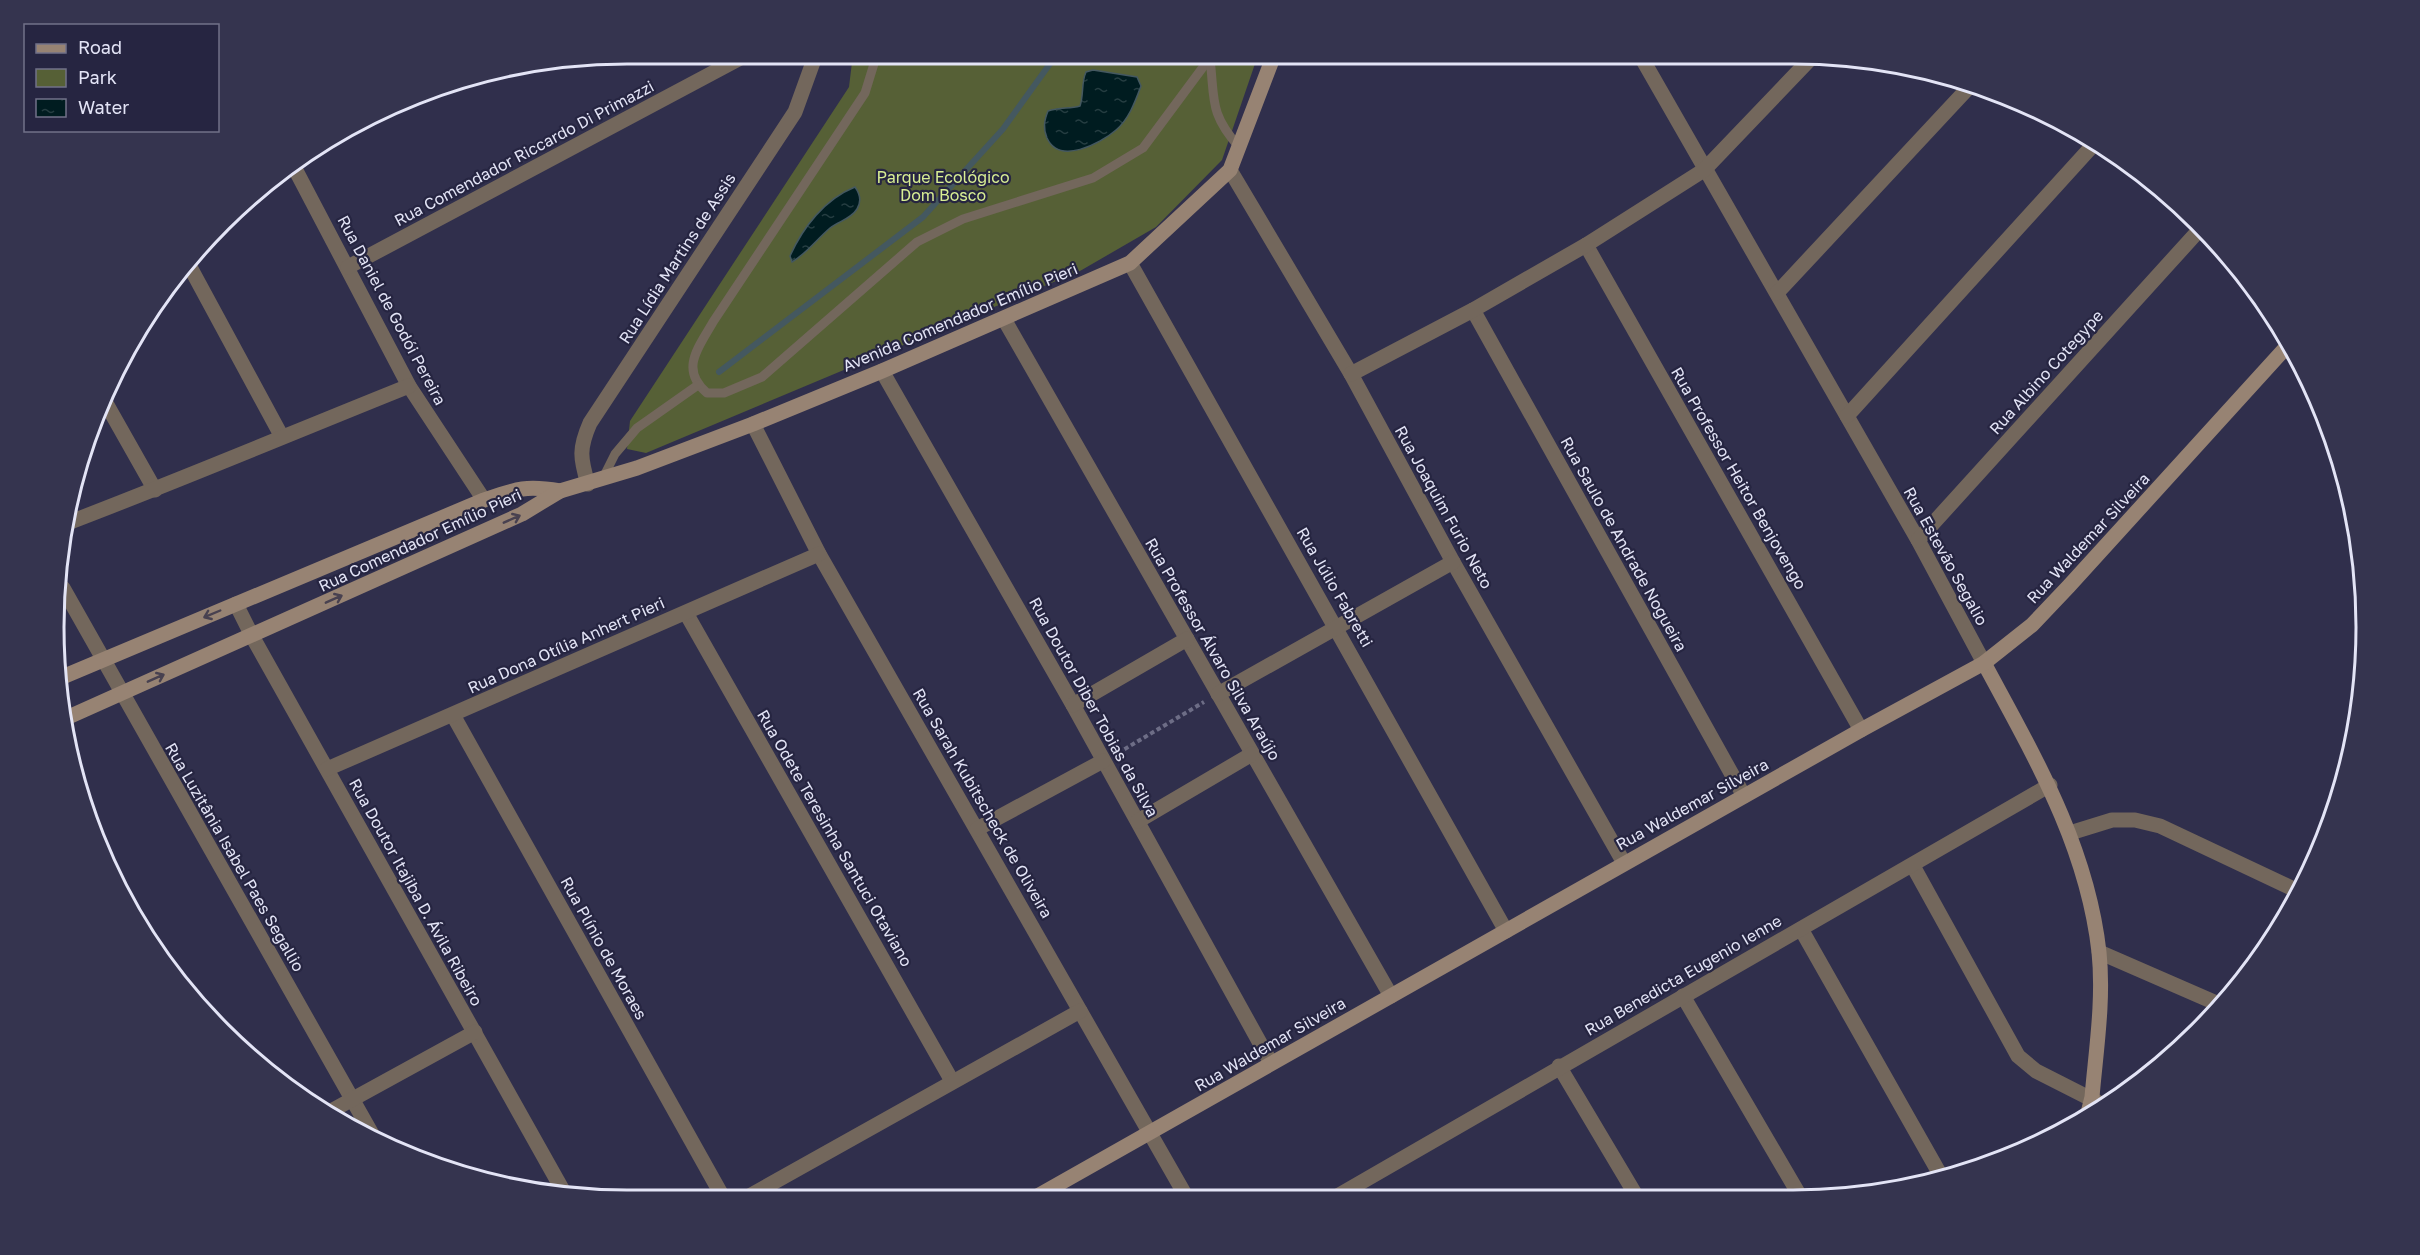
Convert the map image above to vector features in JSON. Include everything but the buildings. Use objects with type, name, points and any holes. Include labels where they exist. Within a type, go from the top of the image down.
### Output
[{"type":"street","name":"Rua Comendador Riccardo Di Primazzi","points":[[348,267],[727,65]]},
{"type":"street","name":"Rua Lídia Martins de Assis","points":[[595,482],[581,462],[581,443],[590,423],[795,112],[812,65]]},
{"type":"street","name":"Avenida Comendador Emílio Pieri","points":[[560,491],[595,482],[753,423],[882,371],[1130,263],[1230,170],[1270,65]]},
{"type":"street","name":"Rua Estevão Segalio","points":[[1646,65],[1918,540],[2050,784],[2070,833],[2086,886],[2099,952],[2098,1100]]},
{"type":"street","points":[[1351,374],[1473,310],[1586,245],[1704,170],[1801,65]]},
{"type":"street","points":[[1777,293],[1965,92]]},
{"type":"street","points":[[1847,416],[2089,149]]},
{"type":"street","name":"Rua Joaquim Furio Neto","points":[[1230,170],[1351,374],[1453,562],[1624,863]]},
{"type":"street","name":"Rua Daniel de Godói Pereira","points":[[297,172],[409,386],[484,500]]},
{"type":"street","name":"Rua Albino Cotegype","points":[[1918,540],[2196,234]]},
{"type":"street","name":"Rua Professor Heitor Benjovengo","points":[[1586,245],[1861,730]]},
{"type":"street","name":"Rua Júlio Fabretti","points":[[1130,263],[1338,628],[1506,931]]},
{"type":"street","points":[[192,271],[282,436]]},
{"type":"street","name":"Rua Saulo de Andrade Nogueira","points":[[1473,310],[1743,796]]},
{"type":"street","name":"Rua Professor Álvaro Silva Araújo","points":[[1004,319],[1390,996]]},
{"type":"street","name":"Rua Waldemar Silveira","points":[[1048,1190],[1624,863],[1984,663],[2032,625],[2283,351]]},
{"type":"street","name":"Rua Doutor Diber Tobias da Silva","points":[[882,371],[1073,705],[1271,1063]]},
{"type":"street","points":[[75,520],[409,386]]},
{"type":"street","points":[[109,408],[155,490]]},
{"type":"street","name":"Rua Sarah Kubitscheck de Oliveira","points":[[753,423],[819,554],[1182,1190]]},
{"type":"street","name":"Rua Comendador Emílio Pieri","points":[[67,675],[484,500],[514,490],[535,487],[560,491]]},
{"type":"street","name":"Rua Comendador Emílio Pieri","points":[[71,715],[522,514],[560,491]]},
{"type":"street","name":"Rua Dona Otília Anhert Pieri","points":[[327,770],[819,554]]},
{"type":"street","points":[[1218,694],[1453,562]]},
{"type":"street","name":"Rua Luzitânia Isabel Paes Segallio","points":[[66,593],[368,1126]]},
{"type":"street","name":"Rua Doutor Itajiba D. Ávila Ribeiro","points":[[236,604],[561,1187]]},
{"type":"street","name":"Rua Odete Teresinha Santuci Otaviano","points":[[686,613],[952,1081]]},
{"type":"street","points":[[1073,705],[1187,639]]},
{"type":"street","name":"Rua Plínio de Moraes","points":[[453,715],[719,1190]]},
{"type":"street","points":[[1138,821],[1252,754]]},
{"type":"street","points":[[976,829],[1103,761]]},
{"type":"street","name":"Rua Benedicta Eugenio Ienne","points":[[1348,1190],[1559,1066],[1913,866],[2050,784]]},
{"type":"street","points":[[2070,833],[2112,820],[2135,820],[2160,826],[2291,888]]},
{"type":"street","points":[[1913,866],[2018,1056],[2036,1071],[2097,1101]]},
{"type":"street","points":[[1801,929],[1938,1171]]},
{"type":"street","points":[[2099,952],[2213,1002]]},
{"type":"street","points":[[1683,996],[1796,1190]]},
{"type":"street","points":[[760,1190],[1080,1011]]},
{"type":"street","points":[[335,1108],[475,1032]]},
{"type":"street","points":[[1559,1066],[1633,1190]]},
{"type":"lane","points":[[873,65],[864,93],[693,356],[693,371],[698,385],[707,393],[724,393],[762,377],[917,242],[963,219],[1093,178],[1143,148],[1203,65]]},
{"type":"lane","points":[[1211,65],[1215,112],[1225,132],[1239,147]]},
{"type":"lane","points":[[595,482],[637,428],[698,385]]},
{"type":"path","points":[[1103,761],[1218,694]]},
{"type":"green space","name":"Parque Ecológico Dom Bosco","points":[[852,65],[1255,65],[1222,160],[1156,227],[1080,271],[646,453],[627,449],[630,421],[849,87]]},
{"type":"water","points":[[1093,70],[1137,77],[1141,86],[1125,121],[1116,130],[1090,146],[1070,151],[1061,150],[1053,146],[1047,138],[1044,124],[1048,111],[1080,106],[1084,76],[1086,72]]},
{"type":"water","points":[[855,187],[860,200],[854,212],[830,228],[792,262],[790,256],[795,245],[816,215],[834,199]]},
{"type":"waterway","points":[[719,372],[923,217],[1003,129],[1049,65]]}]
